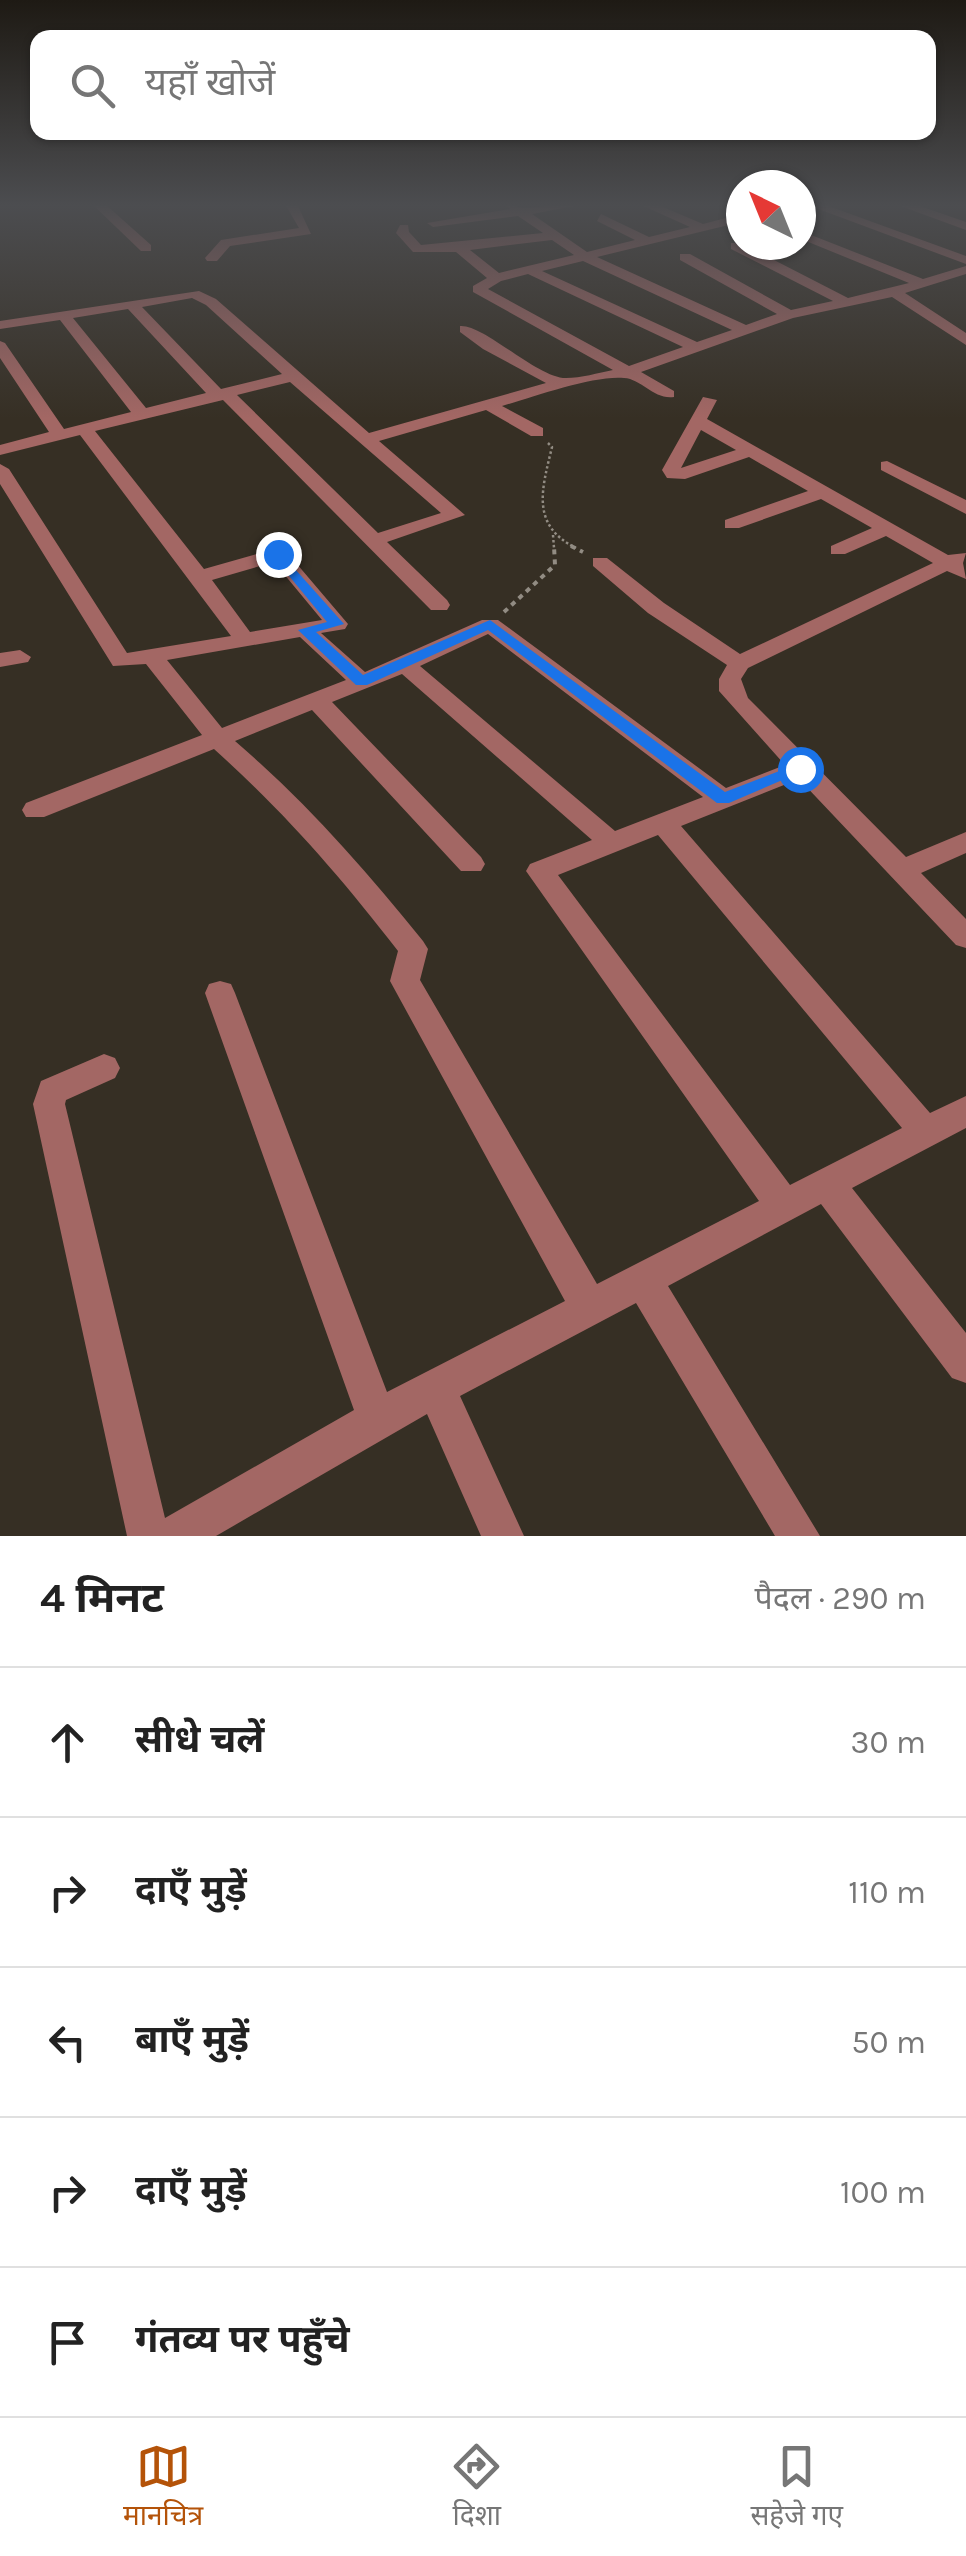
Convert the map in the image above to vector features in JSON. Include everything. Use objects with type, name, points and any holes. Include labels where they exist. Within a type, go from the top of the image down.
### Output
[{"type":"street","points":[[504,276],[478,289],[668,394]]},
{"type":"street","points":[[542,276],[695,346]]},
{"type":"street","points":[[627,276],[742,329]]},
{"type":"street","points":[[720,276],[789,315]]},
{"type":"street","points":[[795,276],[847,302]]},
{"type":"street","points":[[903,276],[921,283]]},
{"type":"street","points":[[366,439],[560,384],[624,373],[742,329],[946,276]]},
{"type":"street","points":[[941,277],[966,287]]},
{"type":"street","points":[[894,292],[966,323]]},
{"type":"street","points":[[0,325],[176,295],[204,297],[455,516],[375,540]]},
{"type":"street","points":[[131,303],[439,605]]},
{"type":"street","points":[[920,306],[966,340]]},
{"type":"street","points":[[63,314],[143,416]]},
{"type":"street","points":[[465,329],[488,346],[560,384]]},
{"type":"street","points":[[0,346],[60,436]]},
{"type":"street","points":[[0,450],[293,376]]},
{"type":"street","points":[[709,400],[671,470],[673,474],[749,451]]},
{"type":"street","points":[[490,406],[537,432]]},
{"type":"street","points":[[698,421],[886,529],[960,563]]},
{"type":"street","points":[[85,430],[246,640]]},
{"type":"street","points":[[888,466],[966,508]]},
{"type":"street","points":[[0,470],[122,660],[337,624],[278,554],[199,577]]},
{"type":"street","points":[[732,524],[820,493]]},
{"type":"street","points":[[838,550],[886,529]]},
{"type":"street","points":[[600,562],[656,608],[740,663]]},
{"type":"street","points":[[960,563],[740,663],[732,672],[731,691],[800,769],[966,937]]},
{"type":"street","points":[[35,810],[405,665],[490,624],[723,799]]},
{"type":"street","points":[[306,630],[362,682]]},
{"type":"street","points":[[152,656],[218,739],[288,801],[337,853],[413,949],[404,980],[590,1308]]},
{"type":"street","points":[[405,665],[612,842]]},
{"type":"street","points":[[315,699],[471,864]]},
{"type":"street","points":[[784,1206],[540,871],[800,769]]},
{"type":"street","points":[[662,822],[926,1132]]},
{"type":"street","points":[[900,870],[966,842]]},
{"type":"street","points":[[220,992],[377,1419]]},
{"type":"street","points":[[104,1068],[64,1084],[52,1092],[49,1104],[148,1536]]},
{"type":"street","points":[[175,1536],[219,1526],[377,1419],[966,1111]]},
{"type":"street","points":[[827,1184],[966,1364]]},
{"type":"street","points":[[643,1280],[799,1536]]},
{"type":"street","points":[[436,1388],[504,1536]]},
{"type":"path","points":[[490,624],[556,565],[553,535],[546,520],[544,478],[552,447],[537,432]]},
{"type":"path","points":[[553,535],[600,562]]},
{"type":"route","points":[[278,554],[337,624],[306,630],[362,682],[490,624],[723,799],[800,769]]}]
